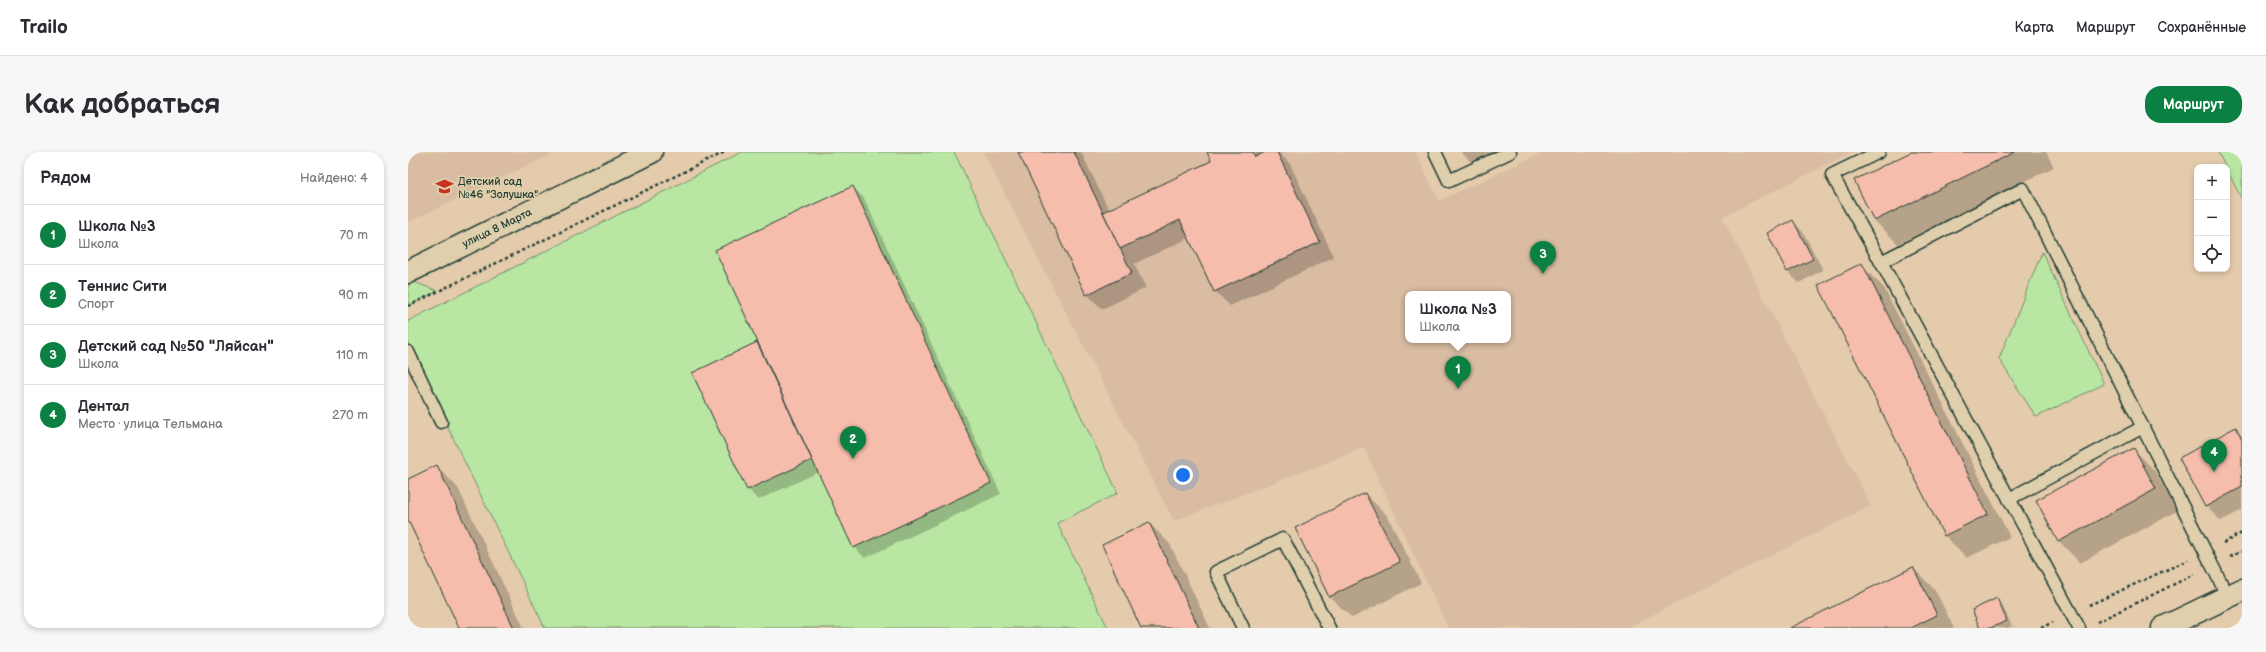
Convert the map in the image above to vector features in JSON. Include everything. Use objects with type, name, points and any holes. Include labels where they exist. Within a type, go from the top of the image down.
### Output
[{"type":"street","name":"улица 8 Марта","points":[[408,272],[640,154]]},
{"type":"street","points":[[2163,628],[2235,594]]},
{"type":"lane","points":[[1435,152],[1449,182],[1510,152]]},
{"type":"lane","points":[[1879,152],[1832,175],[1882,262],[2079,628]]},
{"type":"lane","points":[[1882,262],[2023,189],[2212,566],[2235,594]]},
{"type":"lane","points":[[408,352],[441,422]]},
{"type":"lane","points":[[2009,498],[2142,428]]},
{"type":"lane","points":[[1243,628],[1216,572],[1283,538],[1329,628]]},
{"type":"path","points":[[408,306],[725,152]]},
{"type":"path","points":[[2041,628],[2205,552],[2242,533]]},
{"type":"path","points":[[2093,625],[2242,551]]},
{"type":"shaded area","name":"Детский сад №46 \"Золушка\"","points":[[408,152],[557,152],[408,222]]},
{"type":"shaded area","points":[[983,152],[1416,152],[1439,201],[1544,152],[1852,152],[1722,217],[1871,506],[1626,628],[1448,628],[1364,448],[1174,521]]},
{"type":"green space","points":[[742,152],[954,152],[1118,493],[1057,523],[1108,628],[545,628],[408,345],[408,321]]},
{"type":"green space","points":[[2218,152],[2242,152],[2242,200],[2230,176],[2230,164],[2224,164]]},
{"type":"green space","points":[[2042,252],[2104,384],[2036,417],[1999,359]]},
{"type":"green space","points":[[414,282],[438,291],[408,306],[408,285]]},
{"type":"building","points":[[1018,152],[1074,152],[1132,273],[1086,295]]},
{"type":"building","points":[[1207,152],[1253,152],[1255,157],[1265,152],[1277,152],[1320,242],[1214,292],[1180,220],[1120,249],[1103,212],[1211,161]]},
{"type":"building","points":[[1911,152],[2015,152],[1874,221],[1854,180]]},
{"type":"building","points":[[853,186],[991,483],[853,548],[715,250]]},
{"type":"building","points":[[1793,220],[1813,259],[1787,272],[1767,233]]},
{"type":"building","points":[[1862,263],[1988,514],[1944,536],[1818,285]]},
{"type":"building","points":[[757,342],[812,460],[747,490],[692,373]]},
{"type":"building","points":[[2236,427],[2242,439],[2242,487],[2205,507],[2179,458]]},
{"type":"building","points":[[2134,448],[2156,489],[2058,542],[2036,500]]},
{"type":"building","points":[[437,465],[514,628],[459,628],[408,520],[408,479]]},
{"type":"building","points":[[1365,493],[1400,562],[1329,597],[1295,528]]},
{"type":"building","points":[[1149,522],[1199,628],[1141,628],[1102,545]]},
{"type":"building","points":[[1913,567],[1937,615],[1911,628],[1790,628]]},
{"type":"building","points":[[1997,598],[2007,621],[1990,628],[1980,628],[1972,610]]},
{"type":"place","name":"Детский сад №46 \"Золушка\"","points":[[445,187]]},
{"type":"place","name":"Детский сад №50 \"Ляйсан\"","points":[[1543,274]]},
{"type":"place","name":"Школа №3","points":[[1458,389]]},
{"type":"place","name":"Теннис Сити","points":[[853,459]]},
{"type":"place","name":"Дентал","points":[[2214,472]]}]
